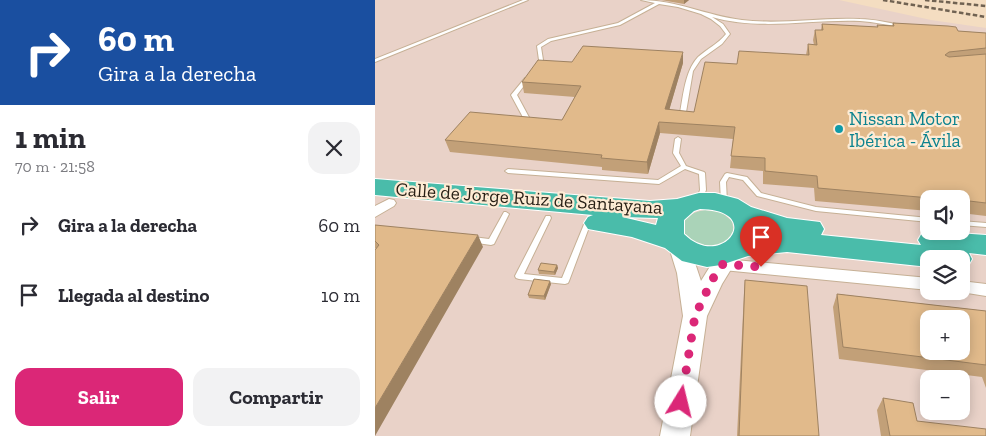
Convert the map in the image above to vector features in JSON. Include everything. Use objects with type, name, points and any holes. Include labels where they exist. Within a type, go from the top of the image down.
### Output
[{"type":"highway","name":"Calle de Jorge Ruiz de Santayana","points":[[379,201],[650,210],[712,206],[787,227],[986,245]]},
{"type":"highway","name":"Calle de Jorge Ruiz de Santayana","points":[[379,201],[634,228],[708,251]]},
{"type":"highway","name":"Calle de Jorge Ruiz de Santayana","points":[[708,251],[669,232],[669,222],[674,213],[712,206]]},
{"type":"highway","points":[[708,251],[746,240],[749,231],[748,222],[712,206]]},
{"type":"highway","points":[[708,251],[767,242],[787,242],[920,255]]},
{"type":"highway","points":[[970,260],[986,262]]},
{"type":"street","name":"Calle de Jorge Ruiz de Santayana","points":[[708,251],[920,283]]},
{"type":"street","points":[[695,316],[688,273],[708,251]]},
{"type":"street","points":[[675,436],[695,316],[712,280],[708,251]]},
{"type":"street","points":[[970,288],[986,290]]},
{"type":"lane","points":[[375,61],[526,0]]},
{"type":"lane","points":[[643,0],[749,23],[858,20],[904,27]]},
{"type":"lane","points":[[528,121],[513,95],[537,69],[541,60],[539,47],[550,40],[619,24],[658,3]]},
{"type":"lane","points":[[682,118],[694,64],[704,53],[728,36],[720,22],[704,14]]},
{"type":"lane","points":[[679,139],[676,153],[684,167],[702,173],[703,190],[712,206]]},
{"type":"lane","points":[[508,172],[659,182],[684,167]]},
{"type":"lane","points":[[712,206],[727,175],[745,178],[759,195],[815,209],[920,219]]},
{"type":"lane","points":[[463,239],[491,242],[506,214]]},
{"type":"lane","points":[[548,218],[519,276],[565,280],[588,222]]},
{"type":"lane","points":[[970,223],[986,225]]},
{"type":"shaded area","points":[[375,0],[839,0],[931,20],[986,28],[986,436],[375,436]]},
{"type":"green space","points":[[705,210],[721,212],[732,221],[734,233],[724,243],[712,246],[705,245],[686,237],[682,225],[686,219],[691,214]]},
{"type":"building","name":"Nissan Motor Ibérica - Ávila","points":[[893,23],[948,26],[956,27],[958,31],[986,33],[986,48],[949,52],[945,55],[949,57],[986,54],[986,203],[970,201],[970,190],[920,190],[920,197],[818,188],[817,176],[765,171],[765,158],[731,156],[735,127],[659,122],[647,162],[601,158],[602,155],[445,140],[470,112],[562,120],[581,86],[522,82],[538,60],[572,62],[583,46],[683,52],[665,109],[694,112],[705,62],[737,64],[739,51],[809,55],[808,44],[817,45],[815,30],[823,30],[822,24],[894,26]]},
{"type":"building","points":[[375,225],[478,235],[375,408],[375,250],[379,245],[375,241]]},
{"type":"building","points":[[541,263],[557,265],[554,272],[538,270]]},
{"type":"building","points":[[534,279],[550,281],[544,296],[528,295]]},
{"type":"building","points":[[745,280],[807,286],[819,436],[739,436]]},
{"type":"building","points":[[837,294],[986,311],[986,365],[946,360],[970,360],[970,310],[920,310],[920,357],[843,347]]},
{"type":"building","points":[[883,398],[913,403],[917,421],[986,429],[986,436],[890,436]]},
{"type":"railway","points":[[883,0],[986,17]]},
{"type":"railway","points":[[925,0],[986,6]]},
{"type":"place","name":"Nissan Motor Ibérica - Ávila","points":[[839,129]]},
{"type":"route","points":[[681,402],[695,316],[712,280],[723,264],[761,267]]}]
